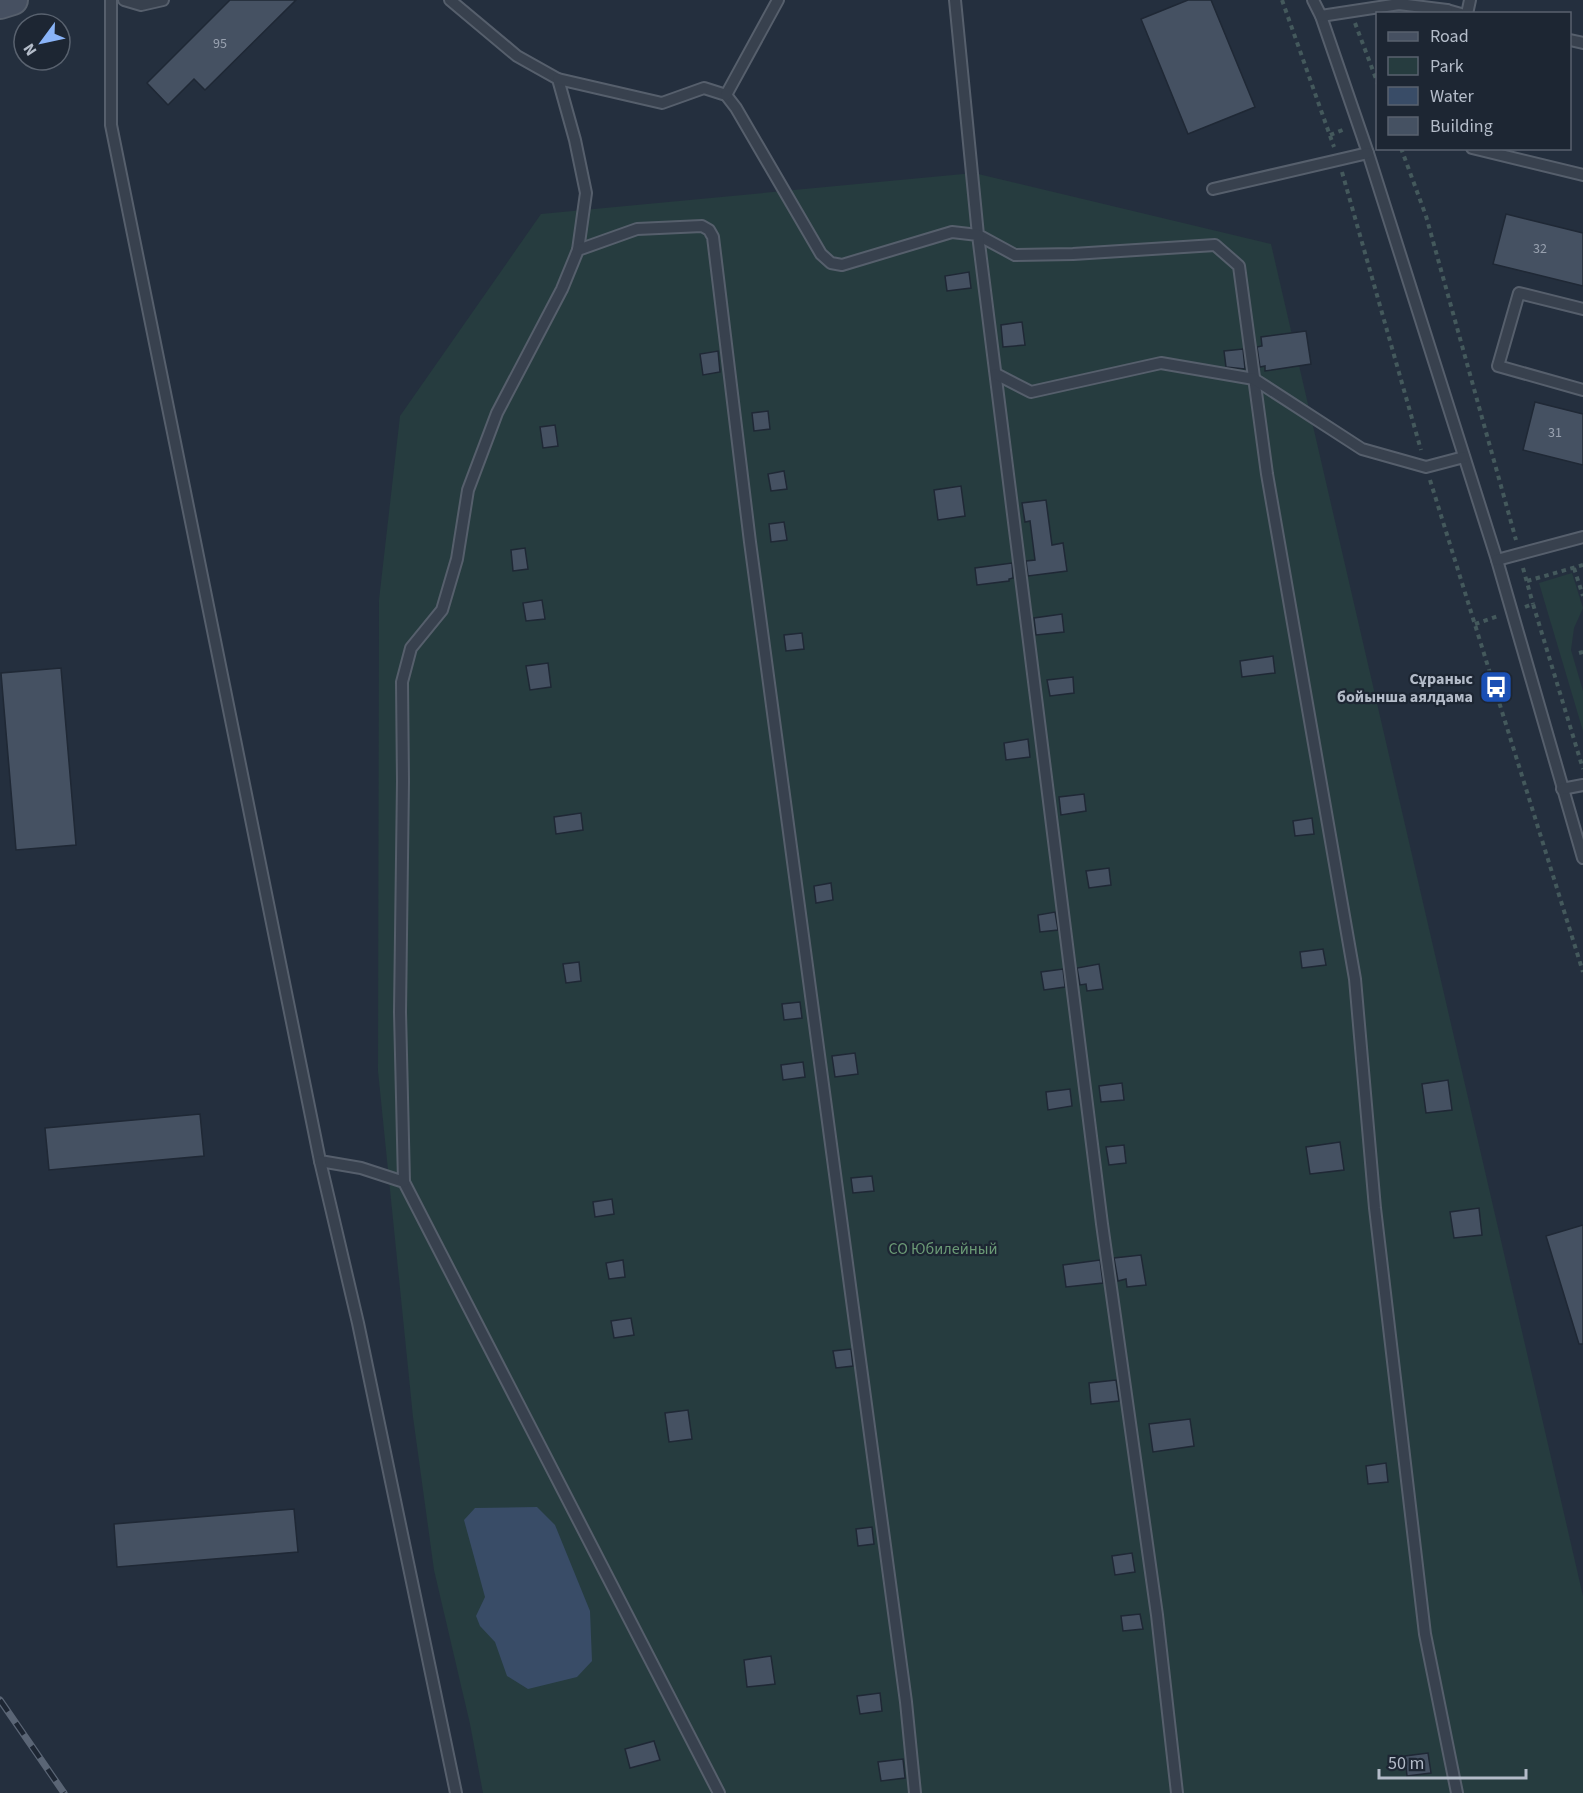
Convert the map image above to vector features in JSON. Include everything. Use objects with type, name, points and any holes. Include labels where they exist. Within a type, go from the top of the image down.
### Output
[{"type":"street","points":[[0,4],[12,0]]},
{"type":"lane","points":[[111,0],[111,125],[320,1161],[358,1323],[456,1793]]},
{"type":"lane","points":[[124,0],[141,5],[163,0]]},
{"type":"lane","points":[[450,0],[517,56],[558,79],[662,103],[704,88],[726,95],[736,108],[821,254],[831,263],[842,265],[952,232],[978,235],[1015,255],[1073,254],[1215,245],[1239,266],[1269,486],[1355,979],[1375,1208],[1425,1634],[1457,1793]]},
{"type":"lane","points":[[726,95],[778,0]]},
{"type":"lane","points":[[956,0],[978,235],[1102,1224],[1157,1615],[1177,1793]]},
{"type":"lane","points":[[1313,0],[1321,16],[1368,153],[1497,561],[1583,858]]},
{"type":"lane","points":[[1321,16],[1399,4],[1447,12]]},
{"type":"lane","points":[[558,79],[575,140],[586,193],[578,250],[562,289],[497,413],[468,490],[457,560],[442,610],[411,648],[402,682],[400,1012],[404,1182],[719,1793]]},
{"type":"lane","points":[[1480,150],[1583,175]]},
{"type":"lane","points":[[1213,189],[1368,153]]},
{"type":"lane","points":[[578,250],[637,229],[702,226],[713,237],[752,554],[906,1702],[915,1793]]},
{"type":"lane","points":[[1583,309],[1519,293],[1498,366],[1583,390]]},
{"type":"lane","points":[[996,374],[1031,392],[1161,363],[1254,379],[1362,449],[1426,467],[1464,457]]},
{"type":"lane","points":[[1497,561],[1583,537]]},
{"type":"lane","points":[[1563,789],[1583,785]]},
{"type":"lane","points":[[320,1161],[361,1168],[404,1182]]},
{"type":"path","points":[[1282,0],[1339,160],[1426,467],[1583,972]]},
{"type":"path","points":[[1351,12],[1376,81]]},
{"type":"path","points":[[1402,150],[1426,216],[1519,555],[1583,769]]},
{"type":"path","points":[[1527,582],[1583,565]]},
{"type":"path","points":[[1575,568],[1583,596]]},
{"type":"path","points":[[1475,624],[1533,604]]},
{"type":"path","points":[[1576,949],[1583,948]]},
{"type":"green space","name":"СО Юбилейный","points":[[974,173],[1271,244],[1583,1596],[1583,1793],[483,1793],[470,1724],[434,1570],[413,1417],[378,1071],[379,600],[400,416],[541,214]]},
{"type":"green space","points":[[1572,573],[1583,608],[1574,628],[1571,650],[1583,691],[1583,731],[1539,583]]},
{"type":"water","points":[[537,1507],[555,1525],[590,1611],[592,1661],[577,1677],[528,1689],[507,1676],[495,1642],[480,1626],[476,1616],[485,1597],[464,1520],[475,1508]]},
{"type":"building","points":[[230,0],[296,0],[205,90],[194,79],[168,105],[147,83]]},
{"type":"building","points":[[1188,0],[1211,0],[1255,107],[1188,134],[1141,19]]},
{"type":"building","points":[[1506,214],[1583,233],[1583,286],[1493,264]]},
{"type":"building","points":[[969,272],[971,288],[947,291],[945,276]]},
{"type":"building","points":[[1022,322],[1025,345],[1003,347],[1001,325]]},
{"type":"building","points":[[1306,331],[1311,364],[1265,371],[1265,366],[1260,367],[1257,347],[1262,346],[1261,337]]},
{"type":"building","points":[[1243,349],[1245,369],[1226,367],[1224,351]]},
{"type":"building","points":[[718,351],[720,372],[703,375],[700,354]]},
{"type":"building","points":[[1535,402],[1583,414],[1583,465],[1523,450]]},
{"type":"building","points":[[768,411],[770,429],[754,431],[752,413]]},
{"type":"building","points":[[555,425],[558,446],[543,448],[540,427]]},
{"type":"building","points":[[784,471],[787,489],[771,491],[768,474]]},
{"type":"building","points":[[961,486],[965,516],[938,520],[934,490]]},
{"type":"building","points":[[1046,500],[1052,545],[1063,543],[1067,571],[1028,576],[1026,561],[1035,560],[1030,521],[1025,522],[1022,503]]},
{"type":"building","points":[[784,522],[787,540],[771,542],[769,524]]},
{"type":"building","points":[[525,548],[528,569],[513,571],[511,550]]},
{"type":"building","points":[[1012,563],[1013,578],[1009,581],[977,585],[975,568]]},
{"type":"building","points":[[542,600],[545,619],[526,621],[523,603]]},
{"type":"building","points":[[1062,614],[1064,632],[1036,635],[1034,618]]},
{"type":"building","points":[[802,633],[804,649],[786,651],[784,635]]},
{"type":"building","points":[[1273,656],[1275,673],[1242,677],[1240,661]]},
{"type":"building","points":[[548,663],[551,687],[530,690],[526,666]]},
{"type":"building","points":[[61,668],[76,845],[16,850],[1,673]]},
{"type":"building","points":[[1073,677],[1074,693],[1050,696],[1047,680]]},
{"type":"building","points":[[1028,739],[1030,757],[1006,760],[1004,743]]},
{"type":"building","points":[[1084,794],[1086,811],[1061,815],[1059,797]]},
{"type":"building","points":[[581,813],[583,830],[556,834],[554,817]]},
{"type":"building","points":[[1312,818],[1314,834],[1295,836],[1293,821]]},
{"type":"building","points":[[1109,868],[1111,885],[1089,888],[1086,871]]},
{"type":"building","points":[[831,883],[833,900],[816,903],[814,886]]},
{"type":"building","points":[[1055,912],[1058,930],[1040,932],[1038,915]]},
{"type":"building","points":[[1323,949],[1326,965],[1302,968],[1300,952]]},
{"type":"building","points":[[579,962],[581,981],[566,983],[563,964]]},
{"type":"building","points":[[1099,964],[1103,989],[1087,991],[1086,984],[1080,985],[1077,968]]},
{"type":"building","points":[[1063,969],[1065,987],[1044,990],[1041,972]]},
{"type":"building","points":[[800,1002],[802,1018],[784,1020],[782,1004]]},
{"type":"building","points":[[855,1053],[858,1074],[835,1077],[832,1056]]},
{"type":"building","points":[[803,1062],[805,1077],[783,1080],[781,1065]]},
{"type":"building","points":[[1448,1080],[1452,1110],[1426,1113],[1422,1084]]},
{"type":"building","points":[[1122,1083],[1124,1100],[1101,1102],[1099,1086]]},
{"type":"building","points":[[1070,1089],[1072,1106],[1048,1110],[1046,1092]]},
{"type":"building","points":[[200,1114],[204,1156],[49,1170],[45,1128]]},
{"type":"building","points":[[1340,1142],[1344,1170],[1310,1174],[1306,1147]]},
{"type":"building","points":[[1124,1145],[1126,1163],[1109,1165],[1106,1147]]},
{"type":"building","points":[[872,1176],[874,1191],[853,1193],[851,1178]]},
{"type":"building","points":[[612,1199],[614,1214],[595,1217],[593,1202]]},
{"type":"building","points":[[1479,1208],[1482,1235],[1454,1238],[1450,1212]]},
{"type":"building","points":[[1583,1225],[1583,1344],[1579,1344],[1546,1236]]},
{"type":"building","points":[[1141,1255],[1146,1285],[1127,1287],[1126,1279],[1118,1281],[1114,1258]]},
{"type":"building","points":[[623,1260],[625,1277],[609,1279],[606,1263]]},
{"type":"building","points":[[1100,1260],[1103,1283],[1066,1287],[1063,1265]]},
{"type":"building","points":[[631,1318],[634,1335],[614,1338],[611,1321]]},
{"type":"building","points":[[851,1349],[853,1366],[836,1368],[833,1351]]},
{"type":"building","points":[[1116,1380],[1119,1401],[1091,1404],[1089,1383]]},
{"type":"building","points":[[688,1410],[692,1439],[669,1442],[665,1413]]},
{"type":"building","points":[[1190,1419],[1194,1446],[1153,1452],[1149,1424]]},
{"type":"building","points":[[1386,1463],[1388,1482],[1368,1484],[1366,1466]]},
{"type":"building","points":[[294,1509],[298,1552],[117,1567],[114,1524]]},
{"type":"building","points":[[872,1527],[874,1544],[858,1546],[856,1529]]},
{"type":"building","points":[[1132,1553],[1135,1572],[1115,1575],[1112,1556]]},
{"type":"building","points":[[1140,1614],[1143,1629],[1123,1631],[1121,1616]]},
{"type":"building","points":[[771,1656],[775,1684],[747,1687],[744,1660]]},
{"type":"building","points":[[880,1693],[882,1711],[860,1714],[857,1696]]},
{"type":"building","points":[[654,1741],[660,1760],[630,1768],[625,1749]]},
{"type":"building","points":[[1428,1753],[1431,1773],[1407,1776],[1405,1756]]},
{"type":"building","points":[[903,1759],[905,1778],[881,1781],[878,1762]]},
{"type":"railway","points":[[0,1700],[64,1793]]},
{"type":"place","name":"Сұраныс бойынша аялдама","points":[[1496,687]]}]
